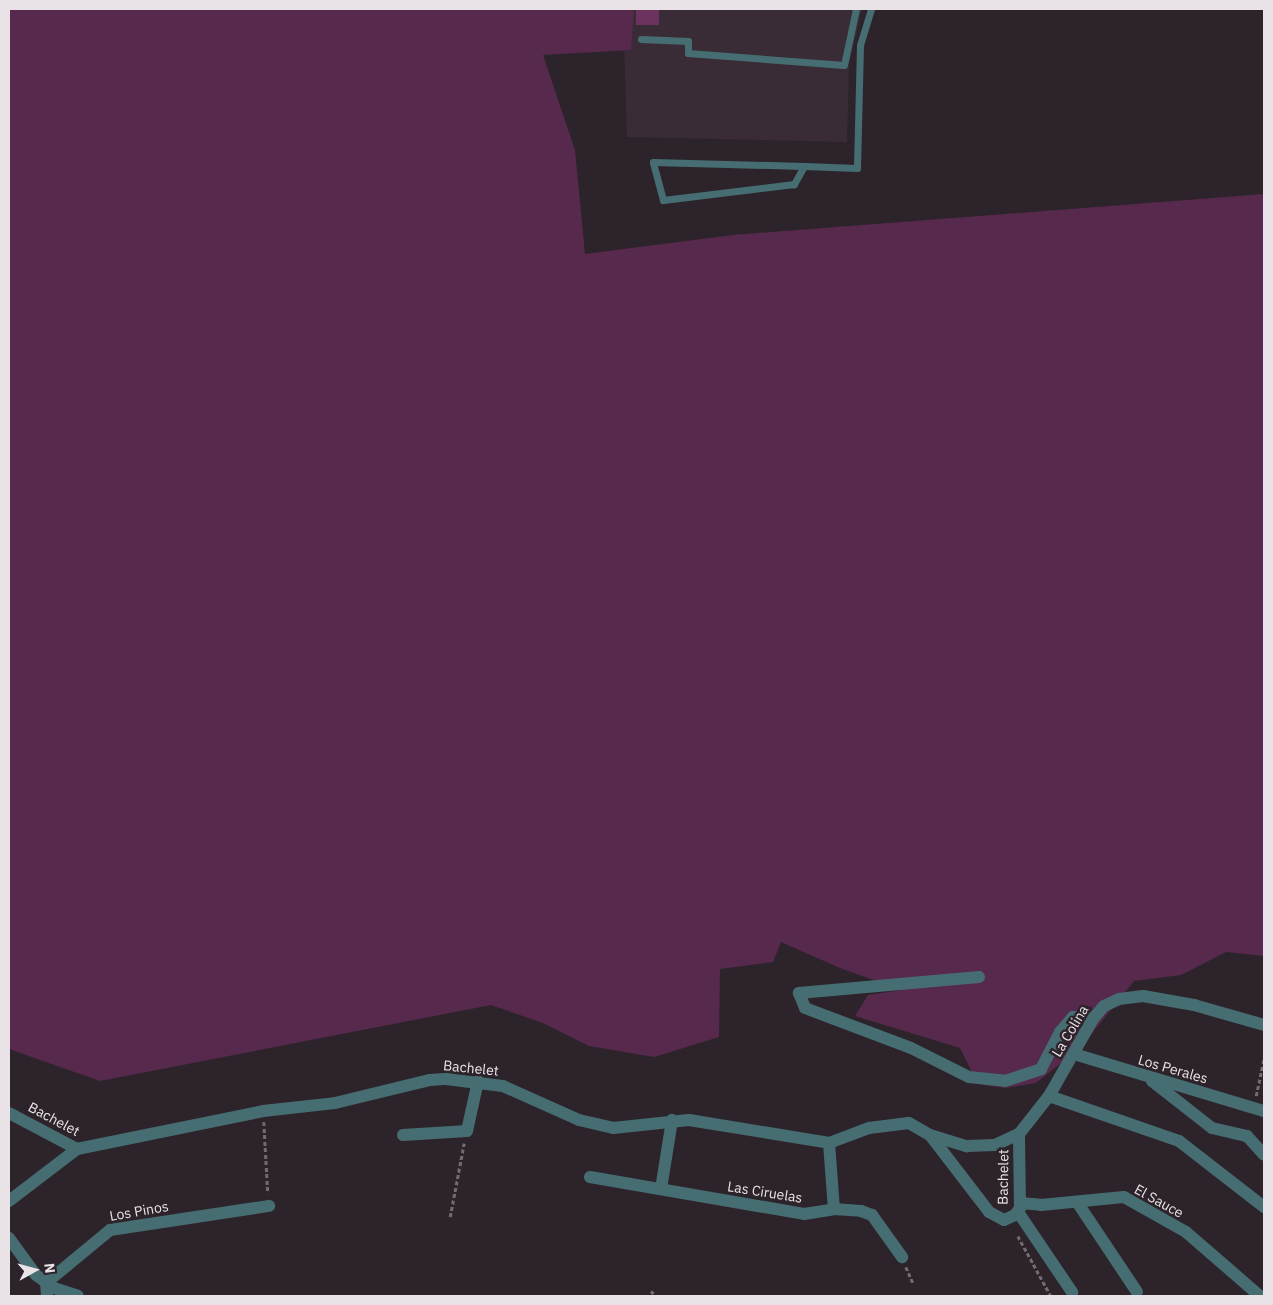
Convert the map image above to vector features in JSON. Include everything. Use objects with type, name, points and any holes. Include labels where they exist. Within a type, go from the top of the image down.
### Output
[{"type":"street","points":[[979,977],[799,993],[805,1008],[911,1048],[969,1076],[1005,1081],[1041,1069],[1060,1032],[1073,1017],[1092,1019]]},
{"type":"street","name":"La Colina","points":[[1019,1134],[1049,1096],[1092,1019],[1111,1002],[1135,996],[1194,1005],[1264,1025]]},
{"type":"street","name":"Los Perales","points":[[1074,1054],[1146,1077],[1259,1109]]},
{"type":"street","points":[[1146,1077],[1212,1128],[1247,1136],[1264,1155]]},
{"type":"street","name":"Bachelet","points":[[9,1113],[77,1149],[263,1111],[335,1104],[430,1080],[478,1081],[502,1086],[596,1125],[624,1127],[672,1120],[706,1122],[829,1143],[888,1125],[909,1123],[930,1135],[967,1146],[994,1145],[1019,1134],[1015,1211],[992,1215],[930,1135]]},
{"type":"street","points":[[403,1136],[467,1131],[478,1081]]},
{"type":"street","points":[[1049,1096],[1179,1141],[1264,1207]]},
{"type":"street","points":[[661,1189],[672,1120]]},
{"type":"street","points":[[829,1143],[834,1209]]},
{"type":"street","points":[[9,1201],[77,1149]]},
{"type":"street","name":"Las Ciruelas","points":[[590,1177],[804,1214],[834,1209],[861,1211],[872,1215],[902,1257]]},
{"type":"street","name":"El Sauce","points":[[1015,1211],[1124,1197],[1186,1232],[1260,1296]]},
{"type":"street","points":[[1077,1202],[1137,1292]]},
{"type":"street","name":"Los Pinos","points":[[46,1283],[110,1230],[269,1206]]},
{"type":"street","points":[[1015,1211],[1072,1292]]},
{"type":"street","points":[[9,1238],[28,1267],[46,1283],[78,1296]]},
{"type":"street","points":[[46,1283],[47,1296]]},
{"type":"lane","points":[[640,39],[688,41],[688,53],[844,65],[856,9]]},
{"type":"lane","points":[[804,166],[794,184],[663,200],[653,162],[804,166],[857,168],[860,44],[871,9]]},
{"type":"path","points":[[1259,1109],[1264,1057]]},
{"type":"path","points":[[263,1111],[269,1206]]},
{"type":"path","points":[[450,1217],[467,1131]]},
{"type":"path","points":[[1015,1211],[1052,1296]]},
{"type":"path","points":[[902,1257],[913,1283]]},
{"type":"path","points":[[651,1291],[656,1296]]},
{"type":"shaded area","points":[[9,9],[634,9],[631,50],[543,55],[575,150],[585,254],[733,235],[1264,194],[1264,956],[1226,952],[1181,975],[1134,981],[1081,1047],[1036,1083],[1005,1088],[983,1085],[971,1070],[960,1048],[855,1016],[868,995],[902,990],[840,968],[781,942],[773,962],[720,969],[719,1037],[654,1057],[589,1046],[543,1023],[491,1005],[100,1081],[9,1049]]},
{"type":"shaded area","points":[[623,9],[862,9],[849,64],[847,142],[627,137]]},
{"type":"building","points":[[636,9],[659,9],[659,25],[636,25]]}]
